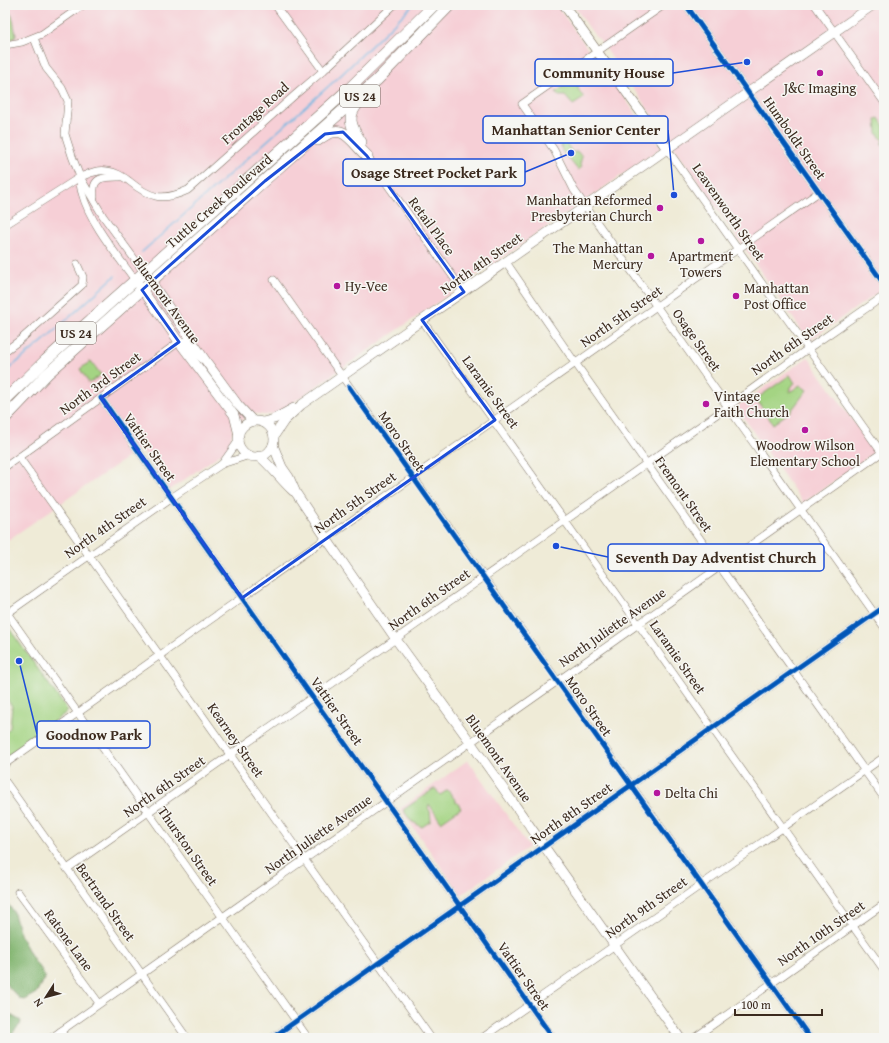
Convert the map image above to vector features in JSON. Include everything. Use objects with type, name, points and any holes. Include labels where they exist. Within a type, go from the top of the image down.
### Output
[{"type":"highway","name":"Tuttle Creek Boulevard","points":[[5,400],[31,374],[350,88],[434,5]]},
{"type":"highway","name":"Tuttle Creek Boulevard","points":[[5,418],[47,374],[377,80],[450,5]]},
{"type":"highway","points":[[367,156],[363,145],[351,126],[351,116],[352,110],[369,92],[377,80]]},
{"type":"highway","points":[[265,181],[325,134],[333,132],[343,132],[367,156]]},
{"type":"main road","name":"Leavenworth Street","points":[[564,5],[667,149]]},
{"type":"main road","name":"North 4th Street","points":[[273,441],[284,421],[301,405],[873,5]]},
{"type":"main road","name":"Bluemont Avenue","points":[[144,272],[238,406],[253,421]]},
{"type":"main road","name":"Bluemont Avenue","points":[[135,280],[234,415],[239,437]]},
{"type":"main road","name":"North 4th Street","points":[[263,422],[274,419],[301,405]]},
{"type":"main road","points":[[253,421],[263,422],[270,427],[273,441],[267,453],[255,456],[245,452],[241,448],[239,437],[243,428],[249,422],[253,421]]},
{"type":"main road","name":"Bluemont Avenue","points":[[273,441],[282,467],[296,493],[326,538],[395,638],[471,742],[680,1038]]},
{"type":"main road","name":"Bluemont Avenue","points":[[255,456],[273,469],[296,493]]},
{"type":"street","points":[[5,45],[34,38],[49,31],[83,5]]},
{"type":"street","points":[[275,5],[323,71]]},
{"type":"street","name":"Frontage Road","points":[[5,224],[80,177],[93,172],[105,170],[116,173],[143,192],[153,197],[164,198],[176,196],[188,190],[323,71],[394,5]]},
{"type":"street","points":[[597,52],[664,5]]},
{"type":"street","name":"Humboldt Street","points":[[686,5],[884,284]]},
{"type":"street","points":[[815,5],[884,102]]},
{"type":"street","name":"Bluemont Avenue","points":[[34,38],[46,68],[62,88],[68,101],[66,134],[80,177],[96,206],[144,272]]},
{"type":"street","name":"Osage Street","points":[[597,52],[522,104],[554,150],[574,190],[884,628]]},
{"type":"street","name":"Leavenworth Street","points":[[667,149],[883,453]]},
{"type":"street","name":"Retail Place","points":[[367,156],[464,292]]},
{"type":"street","name":"Bluemont Avenue","points":[[80,177],[81,192],[86,206],[109,243],[135,280]]},
{"type":"street","points":[[96,206],[93,187],[96,182],[100,178],[123,177]]},
{"type":"street","name":"North 5th Street","points":[[5,764],[739,250],[819,192]]},
{"type":"street","name":"Fremont Street","points":[[506,262],[576,364],[884,798]]},
{"type":"street","points":[[5,351],[20,340],[82,285],[83,277],[77,264]]},
{"type":"street","name":"Moro Street","points":[[274,280],[810,1038]]},
{"type":"street","name":"North 6th Street","points":[[67,869],[884,296]]},
{"type":"street","name":"Laramie Street","points":[[422,320],[495,420],[884,970]]},
{"type":"street","points":[[179,342],[183,341],[208,364]]},
{"type":"street","name":"North 3rd Street","points":[[5,467],[179,342]]},
{"type":"street","name":"Vattier Street","points":[[101,398],[553,1038]]},
{"type":"street","name":"North 4th Street","points":[[222,464],[239,437]]},
{"type":"street","name":"North Juliette Avenue","points":[[51,1038],[883,453]]},
{"type":"street","name":"North 4th Street","points":[[6,612],[222,464],[255,456]]},
{"type":"street","name":"Kearney Street","points":[[19,457],[431,1038]]},
{"type":"street","name":"North 8th Street","points":[[272,1038],[884,607]]},
{"type":"street","name":"Thurston Street","points":[[6,612],[308,1038]]},
{"type":"street","name":"North 9th Street","points":[[482,1038],[884,757]]},
{"type":"street","name":"Bertrand Street","points":[[5,781],[187,1038]]},
{"type":"street","name":"Ratone Lane","points":[[18,892],[99,1003]]},
{"type":"street","name":"North 10th Street","points":[[694,1038],[884,904]]},
{"type":"street","points":[[61,1031],[65,1038]]},
{"type":"highlighted area","points":[[343,132],[367,156],[464,292],[422,320],[495,420],[242,598],[101,398],[179,342],[142,290],[265,181],[325,134]]},
{"type":"shaded area","points":[[5,5],[556,5],[661,148],[276,414],[264,415],[252,413],[233,426],[230,447],[170,490],[141,448],[5,542]]},
{"type":"shaded area","points":[[573,5],[884,5],[884,288],[809,341],[599,39],[595,36]]},
{"type":"shaded area","name":"Woodrow Wilson Elementary School","points":[[808,357],[875,452],[803,503],[736,407]]},
{"type":"shaded area","points":[[468,760],[529,847],[461,895],[400,809]]},
{"type":"green space","points":[[5,9],[12,15],[16,35],[13,39],[5,41]]},
{"type":"green space","points":[[577,77],[580,81],[578,85],[579,90],[584,98],[573,105],[565,96],[559,96],[556,92]]},
{"type":"green space","points":[[879,118],[884,126],[883,145],[881,143],[883,141],[877,133],[876,119]]},
{"type":"green space","points":[[561,136],[573,153],[577,151],[582,157],[580,164],[582,167],[578,170],[562,151]]},
{"type":"green space","points":[[91,361],[101,375],[89,383],[80,369]]},
{"type":"green space","points":[[790,375],[795,383],[790,387],[790,392],[800,385],[807,390],[791,411],[773,424],[756,399]]},
{"type":"green space","points":[[6,624],[68,711],[5,758],[5,733],[10,728],[12,706],[5,697]]},
{"type":"green space","points":[[435,788],[440,795],[448,790],[461,808],[441,822],[429,804],[428,808],[430,811],[431,821],[422,827],[411,821],[403,810]]},
{"type":"green space","points":[[5,900],[13,911],[21,937],[45,978],[36,993],[24,1000],[20,999],[5,983]]},
{"type":"green space","points":[[7,1013],[21,1021],[11,1038],[5,1038],[5,1014]]},
{"type":"waterway","points":[[142,252],[340,76],[413,5]]},
{"type":"waterway","points":[[5,372],[42,342],[115,276]]},
{"type":"cycle path","points":[[686,5],[884,284]]},
{"type":"cycle path","points":[[349,387],[810,1038]]},
{"type":"cycle path","points":[[101,398],[553,1038]]},
{"type":"cycle path","points":[[272,1038],[884,607]]},
{"type":"place","name":"Community House","points":[[747,62]]},
{"type":"place","name":"J&C Imaging","points":[[820,73]]},
{"type":"place","name":"Osage Street Pocket Park","points":[[571,153]]},
{"type":"place","name":"Manhattan Senior Center","points":[[674,195]]},
{"type":"place","name":"Manhattan Reformed Presbyterian Church","points":[[660,208]]},
{"type":"place","name":"Apartment Towers","points":[[701,241]]},
{"type":"place","name":"The Manhattan Mercury","points":[[651,256]]},
{"type":"place","name":"Hy-Vee","points":[[337,286]]},
{"type":"place","name":"Manhattan Post Office","points":[[736,296]]},
{"type":"place","name":"Vintage Faith Church","points":[[706,404]]},
{"type":"place","name":"Woodrow Wilson Elementary School","points":[[805,430]]},
{"type":"place","name":"Seventh Day Adventist Church","points":[[556,546]]},
{"type":"place","name":"Goodnow Park","points":[[19,661]]},
{"type":"place","name":"Delta Chi","points":[[657,793]]}]
